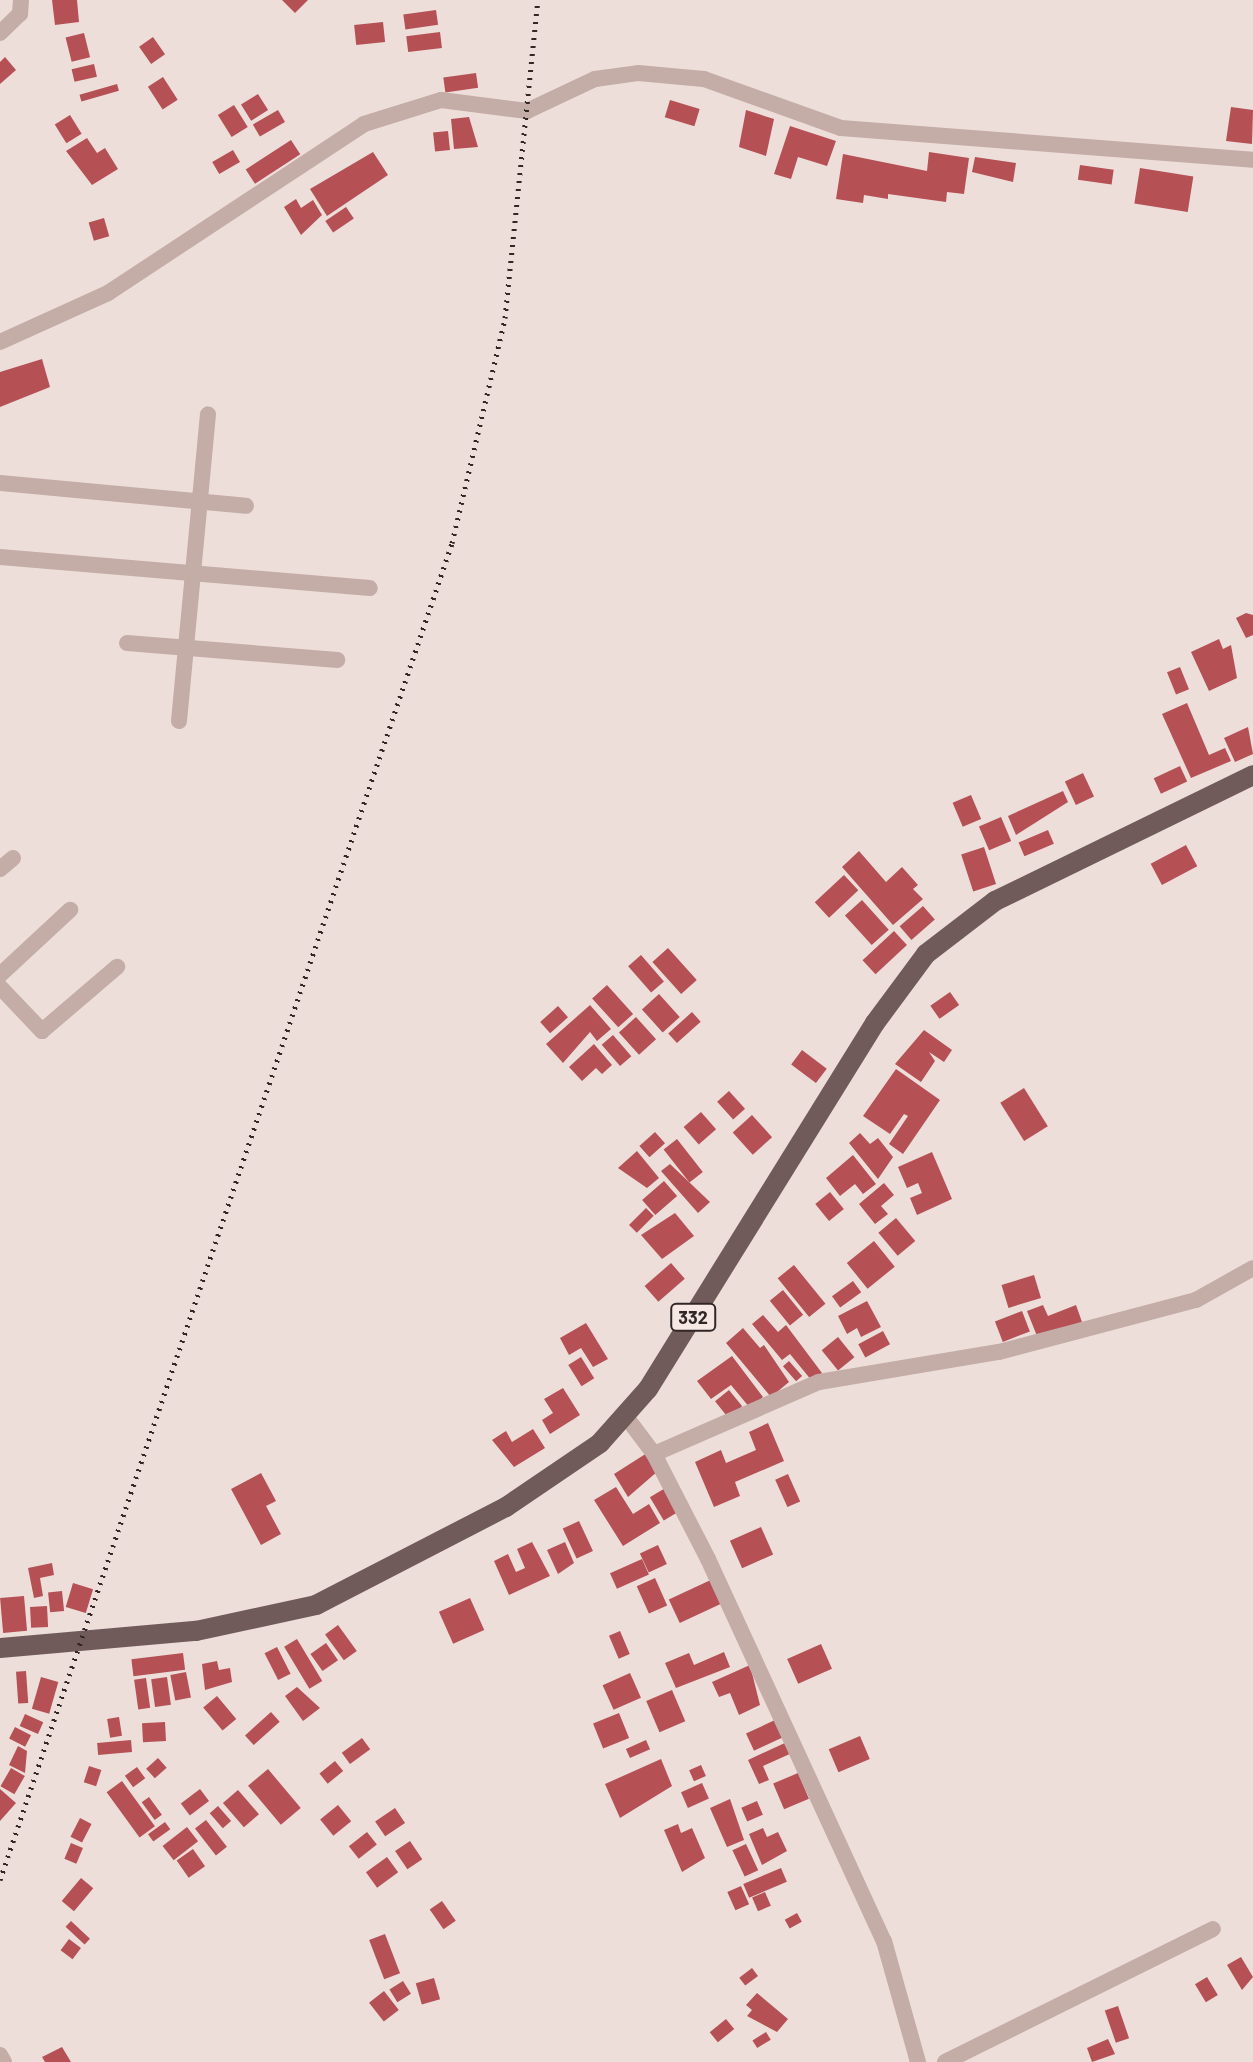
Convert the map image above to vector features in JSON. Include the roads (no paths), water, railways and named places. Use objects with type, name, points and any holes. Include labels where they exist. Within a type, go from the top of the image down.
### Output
[{"type":"main road","name":"332","points":[[0,1648],[196,1631],[316,1605],[506,1507],[627,1418],[875,1023],[926,954],[995,901],[1253,775]]},
{"type":"street","points":[[0,33],[20,14],[21,0]]},
{"type":"street","points":[[0,342],[108,293],[364,124],[441,100],[527,111],[595,79],[638,73],[704,79],[841,128],[1253,160]]},
{"type":"street","points":[[179,721],[208,414]]},
{"type":"street","points":[[0,483],[246,506]]},
{"type":"street","points":[[0,557],[370,588]]},
{"type":"street","points":[[127,643],[337,660]]},
{"type":"street","points":[[0,975],[70,910]]},
{"type":"street","points":[[0,987],[42,1031],[117,967]]},
{"type":"street","points":[[654,1454],[819,1382],[999,1352],[1196,1300],[1253,1268]]},
{"type":"street","points":[[627,1418],[654,1454],[884,1941],[918,2062]]},
{"type":"street","points":[[945,2062],[1213,1929]]},
{"type":"street","points":[[0,2055],[4,2062]]},
{"type":"railway","points":[[0,1880],[452,543],[505,318],[538,0]]}]
